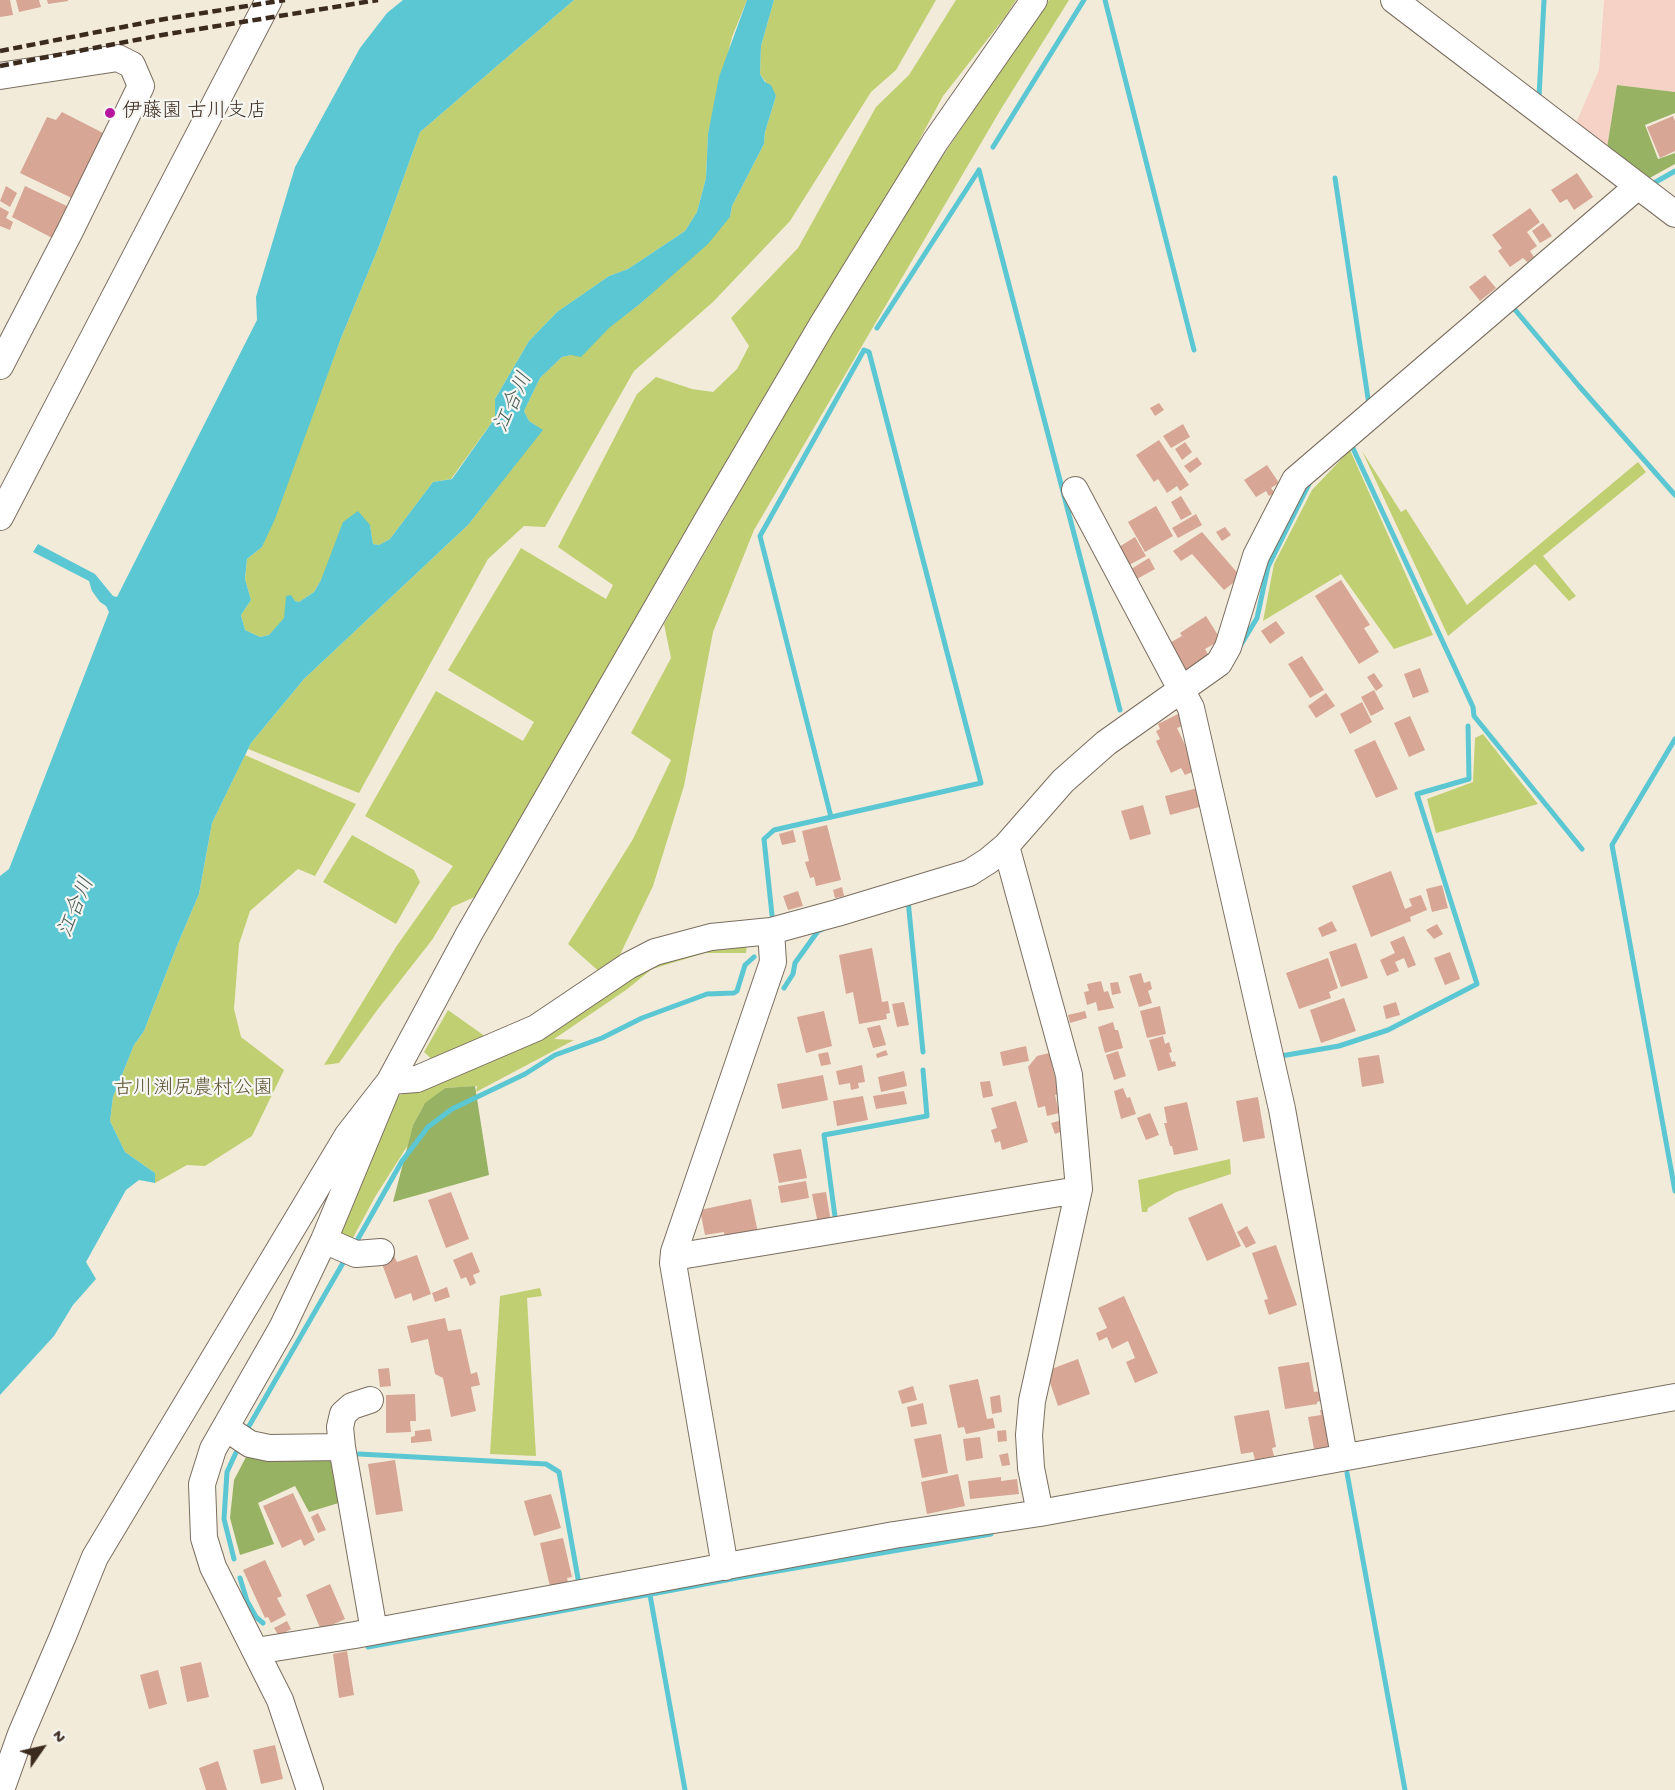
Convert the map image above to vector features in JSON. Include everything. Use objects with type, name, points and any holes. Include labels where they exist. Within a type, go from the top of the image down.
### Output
[{"type":"street","points":[[0,517],[269,0]]},
{"type":"street","points":[[1,1790],[21,1734],[95,1557],[348,1135],[390,1081],[469,934],[822,326],[935,142],[1034,0]]},
{"type":"street","points":[[1394,0],[1675,214]]},
{"type":"street","points":[[0,76],[118,58],[132,65],[141,86],[70,231],[0,366]]},
{"type":"street","points":[[390,1081],[417,1078],[536,1028],[628,966],[656,952],[711,937],[771,931],[969,873],[1006,846],[1063,781],[1106,743],[1219,663],[1228,647],[1256,556],[1295,480],[1638,186]]},
{"type":"street","points":[[1075,490],[1191,708],[1282,1109],[1344,1456]]},
{"type":"street","points":[[1006,846],[1069,1075],[1076,1134],[1078,1191],[1032,1401],[1029,1435],[1031,1468],[1040,1513]]},
{"type":"street","points":[[725,1567],[673,1263],[681,1256],[773,962],[771,931]]},
{"type":"street","points":[[310,1790],[280,1700],[213,1567],[204,1538],[202,1484],[213,1449],[236,1434],[282,1328],[350,1249],[390,1081]]},
{"type":"street","points":[[681,1256],[1078,1191]]},
{"type":"street","points":[[255,1651],[894,1535],[1040,1513],[1675,1397]]},
{"type":"street","points":[[370,1400],[352,1406],[343,1414],[340,1427],[374,1631]]},
{"type":"street","points":[[236,1434],[269,1448],[342,1447]]},
{"type":"shaded area","points":[[1604,0],[1675,0],[1675,92],[1617,85],[1607,148],[1576,123],[1599,70]]},
{"type":"green space","points":[[574,0],[747,0],[732,37],[708,134],[706,178],[697,212],[685,231],[628,269],[609,276],[557,312],[529,341],[495,399],[495,418],[451,479],[433,482],[390,539],[379,545],[373,544],[370,525],[321,580],[314,592],[299,602],[292,598],[285,618],[269,635],[260,637],[245,630],[241,615],[251,600],[245,579],[247,559],[262,547],[341,338],[379,246],[420,132]]},
{"type":"green space","points":[[774,0],[936,0],[896,70],[871,92],[790,221],[713,302],[634,371],[545,527],[524,526],[488,559],[359,793],[248,749],[304,679],[468,525],[542,430],[529,421],[524,411],[540,378],[562,357],[571,355],[641,303],[730,217],[732,206],[764,144],[765,132],[776,96],[760,74],[761,46]]},
{"type":"green space","points":[[956,0],[1016,0],[943,96],[901,174],[477,896],[452,907],[432,940],[339,1063],[324,1065],[396,947],[453,866],[365,816],[436,691],[523,741],[534,722],[448,670],[521,548],[606,599],[613,585],[558,547],[637,394],[656,377],[692,389],[713,392],[737,369],[749,346],[731,318],[798,248],[876,107],[909,75]]},
{"type":"green space","points":[[1049,0],[1069,0],[1001,109],[754,530],[713,632],[684,786],[653,886],[617,961],[602,974],[568,944],[633,839],[671,760],[631,733],[671,658],[664,624],[880,248]]},
{"type":"green space","points":[[1617,85],[1675,92],[1675,113],[1645,125],[1658,159],[1675,153],[1675,164],[1646,180],[1607,148]]},
{"type":"green space","points":[[1350,450],[1433,635],[1394,649],[1341,574],[1263,621],[1274,564],[1312,490]]},
{"type":"green space","points":[[1362,451],[1401,512],[1406,509],[1467,605],[1638,462],[1646,472],[1543,556],[1576,596],[1569,601],[1535,564],[1448,636]]},
{"type":"green space","points":[[1483,734],[1538,804],[1436,833],[1427,799],[1473,782],[1475,738]]},
{"type":"green space","name":"古川渕尻農村公園","points":[[245,755],[356,804],[315,876],[298,869],[250,911],[239,944],[234,1009],[241,1037],[284,1070],[252,1136],[205,1166],[187,1165],[155,1183],[155,1173],[125,1152],[110,1121],[113,1097],[134,1045],[144,1031],[199,894],[212,823]]},
{"type":"green space","points":[[352,835],[414,870],[420,882],[396,924],[323,882]]},
{"type":"green space","points":[[747,943],[746,953],[705,953],[652,969],[626,990],[554,1039],[574,1040],[476,1092],[477,1086],[445,1088],[424,1105],[413,1125],[408,1145],[375,1197],[349,1245],[335,1239],[397,1096],[448,1078],[662,957]]},
{"type":"green space","points":[[448,1010],[486,1037],[437,1064],[424,1052]]},
{"type":"green space","points":[[475,1086],[489,1175],[393,1202],[413,1125],[425,1103],[445,1088]]},
{"type":"green space","points":[[1230,1159],[1231,1174],[1176,1192],[1148,1208],[1147,1212],[1142,1212],[1138,1180]]},
{"type":"green space","points":[[540,1288],[542,1296],[527,1298],[536,1456],[490,1454],[500,1296]]},
{"type":"green space","points":[[247,1455],[328,1458],[335,1466],[342,1502],[309,1512],[295,1486],[258,1503],[274,1544],[240,1555],[230,1518],[234,1480]]},
{"type":"water","name":"江合川","points":[[403,0],[574,0],[420,132],[275,519],[262,547],[247,559],[245,579],[251,600],[241,615],[245,630],[260,637],[269,635],[284,618],[286,596],[291,595],[295,601],[299,602],[314,592],[321,580],[343,522],[358,511],[370,525],[373,544],[379,545],[390,539],[433,482],[452,479],[495,418],[495,399],[529,341],[557,312],[609,276],[628,269],[685,231],[697,212],[706,178],[708,134],[719,77],[747,0],[774,0],[761,46],[760,74],[765,82],[771,85],[776,96],[765,132],[764,144],[732,206],[730,217],[708,244],[609,328],[581,357],[571,355],[562,357],[540,378],[524,411],[529,421],[543,430],[468,525],[304,679],[251,743],[212,823],[199,894],[144,1031],[134,1045],[113,1097],[110,1121],[125,1152],[155,1173],[155,1183],[139,1180],[126,1190],[86,1262],[96,1279],[73,1305],[54,1336],[0,1395],[0,876],[9,869],[109,612],[92,591],[89,581],[33,552],[38,544],[95,574],[113,596],[117,597],[257,320],[256,297],[295,167],[360,48],[387,13]]},
{"type":"building","points":[[0,0],[10,0],[13,15],[0,17]]},
{"type":"building","points":[[16,0],[39,0],[41,7],[19,12]]},
{"type":"building","points":[[47,0],[68,0],[68,1],[48,4]]},
{"type":"building","points":[[62,112],[109,136],[78,201],[20,173],[47,117],[56,120]]},
{"type":"building","points":[[1673,116],[1675,151],[1660,158],[1647,127]]},
{"type":"building","points":[[1577,173],[1593,197],[1574,210],[1567,199],[1560,203],[1551,190]]},
{"type":"building","points":[[6,186],[17,193],[10,207],[0,201]]},
{"type":"building","points":[[25,186],[71,208],[56,240],[12,217]]},
{"type":"building","points":[[0,207],[9,212],[6,218],[13,222],[10,230],[0,226]]},
{"type":"building","points":[[1530,208],[1540,222],[1527,232],[1537,246],[1530,251],[1534,257],[1527,262],[1523,258],[1510,267],[1498,251],[1502,248],[1492,235]]},
{"type":"building","points":[[1543,223],[1552,236],[1540,243],[1532,231]]},
{"type":"building","points":[[1485,275],[1496,288],[1480,301],[1469,287]]},
{"type":"building","points":[[1159,403],[1164,410],[1155,416],[1150,408]]},
{"type":"building","points":[[1183,424],[1190,437],[1171,448],[1163,436]]},
{"type":"building","points":[[1159,440],[1189,485],[1180,491],[1177,486],[1167,493],[1158,479],[1154,482],[1136,455]]},
{"type":"building","points":[[1185,442],[1192,452],[1182,460],[1175,449]]},
{"type":"building","points":[[1197,457],[1202,464],[1190,473],[1184,466]]},
{"type":"building","points":[[1267,465],[1279,483],[1271,488],[1275,493],[1269,496],[1266,491],[1256,497],[1244,480]]},
{"type":"building","points":[[1181,496],[1192,514],[1181,520],[1171,502]]},
{"type":"building","points":[[1156,506],[1173,536],[1145,552],[1128,522]]},
{"type":"building","points":[[1196,514],[1202,525],[1178,538],[1172,528]]},
{"type":"building","points":[[1225,527],[1231,535],[1222,541],[1216,532]]},
{"type":"building","points":[[1202,532],[1241,577],[1224,590],[1192,554],[1181,561],[1173,551]]},
{"type":"building","points":[[1135,537],[1146,556],[1129,565],[1119,547]]},
{"type":"building","points":[[1149,558],[1155,569],[1137,579],[1131,569]]},
{"type":"building","points":[[1341,580],[1370,625],[1364,628],[1379,652],[1359,664],[1315,596]]},
{"type":"building","points":[[1206,616],[1221,640],[1205,649],[1210,658],[1184,674],[1166,645],[1182,636],[1180,633]]},
{"type":"building","points":[[1276,621],[1285,633],[1270,644],[1261,631]]},
{"type":"building","points":[[1302,656],[1324,690],[1310,698],[1288,664]]},
{"type":"building","points":[[1420,668],[1429,692],[1413,698],[1404,674]]},
{"type":"building","points":[[1374,673],[1383,686],[1376,691],[1367,677]]},
{"type":"building","points":[[1374,690],[1384,709],[1371,716],[1361,697]]},
{"type":"building","points":[[1326,693],[1335,706],[1316,718],[1308,706]]},
{"type":"building","points":[[1362,702],[1372,722],[1350,734],[1340,714]]},
{"type":"building","points":[[1180,713],[1185,725],[1177,728],[1197,770],[1185,775],[1181,768],[1171,773],[1156,741],[1160,739],[1156,731],[1160,729],[1158,724]]},
{"type":"building","points":[[1410,716],[1425,750],[1409,757],[1394,723]]},
{"type":"building","points":[[1375,740],[1398,789],[1376,798],[1354,750]]},
{"type":"building","points":[[1198,788],[1203,806],[1170,815],[1165,796]]},
{"type":"building","points":[[1143,805],[1151,834],[1130,840],[1121,811]]},
{"type":"building","points":[[827,825],[841,880],[816,886],[814,877],[810,878],[805,862],[809,861],[802,831]]},
{"type":"building","points":[[793,830],[796,842],[782,845],[779,834]]},
{"type":"building","points":[[1391,871],[1405,909],[1412,906],[1409,899],[1421,895],[1427,910],[1410,917],[1411,921],[1371,937],[1352,886]]},
{"type":"building","points":[[1442,885],[1448,908],[1432,912],[1426,889]]},
{"type":"building","points":[[842,887],[844,896],[835,898],[833,890]]},
{"type":"building","points":[[798,891],[803,906],[788,910],[783,896]]},
{"type":"building","points":[[1332,921],[1337,931],[1322,937],[1318,928]]},
{"type":"building","points":[[1437,924],[1443,934],[1434,939],[1426,930]]},
{"type":"building","points":[[1404,936],[1416,965],[1408,968],[1404,958],[1395,962],[1399,971],[1387,976],[1380,960],[1395,953],[1390,942]]},
{"type":"building","points":[[1356,943],[1368,978],[1341,987],[1329,952]]},
{"type":"building","points":[[872,948],[882,1002],[888,1001],[890,1013],[886,1014],[887,1019],[859,1024],[853,992],[846,994],[839,955]]},
{"type":"building","points":[[1450,952],[1460,979],[1445,985],[1434,958]]},
{"type":"building","points":[[1328,958],[1338,988],[1329,992],[1331,998],[1299,1009],[1286,973]]},
{"type":"building","points":[[1141,973],[1144,983],[1150,981],[1152,989],[1148,991],[1152,1003],[1139,1007],[1129,976]]},
{"type":"building","points":[[1101,981],[1104,992],[1108,991],[1114,1008],[1098,1011],[1096,1002],[1087,1005],[1084,992],[1089,991],[1087,984]]},
{"type":"building","points":[[1118,982],[1121,993],[1112,995],[1110,983]]},
{"type":"building","points":[[1344,998],[1356,1031],[1321,1043],[1310,1010]]},
{"type":"building","points":[[904,1002],[909,1025],[897,1027],[892,1004]]},
{"type":"building","points":[[1396,1002],[1400,1015],[1386,1019],[1383,1006]]},
{"type":"building","points":[[1160,1006],[1166,1034],[1147,1038],[1140,1011]]},
{"type":"building","points":[[824,1011],[832,1046],[806,1053],[797,1017]]},
{"type":"building","points":[[1085,1011],[1087,1018],[1070,1023],[1068,1015]]},
{"type":"building","points":[[1113,1022],[1123,1048],[1105,1053],[1098,1027]]},
{"type":"building","points":[[880,1025],[886,1045],[873,1048],[867,1028]]},
{"type":"building","points":[[1163,1036],[1165,1044],[1169,1042],[1172,1052],[1169,1053],[1176,1066],[1158,1071],[1149,1040]]},
{"type":"building","points":[[1026,1046],[1029,1061],[1003,1066],[1000,1052]]},
{"type":"building","points":[[886,1050],[888,1055],[877,1058],[876,1054]]},
{"type":"building","points":[[1118,1051],[1126,1076],[1114,1080],[1106,1055]]},
{"type":"building","points":[[828,1052],[831,1064],[821,1066],[818,1054]]},
{"type":"building","points":[[1049,1053],[1059,1094],[1055,1095],[1059,1113],[1047,1116],[1045,1106],[1038,1108],[1028,1067],[1037,1056]]},
{"type":"building","points":[[1379,1055],[1384,1083],[1362,1087],[1358,1058]]},
{"type":"building","points":[[862,1065],[865,1082],[858,1083],[859,1088],[851,1090],[850,1083],[839,1085],[836,1071]]},
{"type":"building","points":[[904,1071],[907,1086],[881,1092],[878,1077]]},
{"type":"building","points":[[823,1075],[828,1100],[782,1109],[777,1084]]},
{"type":"building","points":[[990,1081],[993,1096],[983,1098],[980,1082]]},
{"type":"building","points":[[1123,1088],[1127,1098],[1130,1097],[1136,1114],[1121,1119],[1114,1091]]},
{"type":"building","points":[[904,1091],[907,1104],[876,1109],[873,1096]]},
{"type":"building","points":[[863,1096],[868,1120],[837,1126],[833,1101]]},
{"type":"building","points":[[1258,1097],[1265,1138],[1243,1142],[1236,1101]]},
{"type":"building","points":[[1016,1101],[1028,1142],[1002,1150],[1000,1141],[995,1143],[991,1130],[997,1128],[991,1108]]},
{"type":"building","points":[[1187,1102],[1198,1150],[1174,1155],[1164,1123],[1167,1123],[1164,1107]]},
{"type":"building","points":[[1150,1113],[1159,1135],[1146,1140],[1137,1118]]},
{"type":"building","points":[[1062,1120],[1065,1130],[1055,1134],[1051,1123]]},
{"type":"building","points":[[801,1149],[807,1178],[779,1183],[773,1154]]},
{"type":"building","points":[[806,1181],[809,1198],[781,1203],[778,1186]]},
{"type":"building","points":[[451,1192],[469,1239],[446,1248],[428,1200]]},
{"type":"building","points":[[826,1192],[831,1222],[818,1224],[812,1194]]},
{"type":"building","points":[[751,1199],[759,1238],[725,1238],[724,1232],[705,1235],[700,1210]]},
{"type":"building","points":[[1222,1203],[1241,1246],[1207,1261],[1188,1218]]},
{"type":"building","points":[[1247,1226],[1256,1243],[1246,1248],[1237,1232]]},
{"type":"building","points":[[1276,1245],[1297,1305],[1269,1315],[1264,1300],[1268,1299],[1252,1253]]},
{"type":"building","points":[[472,1252],[480,1272],[473,1275],[476,1283],[470,1286],[466,1277],[461,1279],[453,1260]]},
{"type":"building","points":[[417,1255],[431,1294],[413,1301],[411,1293],[395,1299],[381,1261],[394,1256],[397,1262]]},
{"type":"building","points":[[447,1287],[450,1297],[435,1302],[432,1293]]},
{"type":"building","points":[[1124,1296],[1158,1373],[1135,1383],[1126,1362],[1135,1358],[1128,1341],[1112,1349],[1107,1337],[1099,1341],[1096,1333],[1107,1328],[1098,1308]]},
{"type":"building","points":[[445,1318],[448,1331],[461,1329],[471,1374],[477,1372],[480,1385],[471,1387],[476,1411],[451,1417],[443,1378],[435,1374],[428,1339],[411,1343],[407,1326]]},
{"type":"building","points":[[1078,1359],[1090,1394],[1058,1406],[1046,1371]]},
{"type":"building","points":[[1309,1362],[1314,1392],[1323,1391],[1325,1400],[1317,1404],[1285,1409],[1278,1367]]},
{"type":"building","points":[[389,1368],[391,1386],[380,1387],[378,1369]]},
{"type":"building","points":[[978,1379],[987,1419],[993,1418],[995,1428],[966,1434],[964,1427],[958,1428],[949,1385]]},
{"type":"building","points":[[913,1386],[917,1400],[902,1404],[898,1391]]},
{"type":"building","points":[[415,1394],[416,1421],[410,1421],[411,1432],[386,1433],[386,1395]]},
{"type":"building","points":[[1000,1395],[1002,1412],[992,1414],[990,1397]]},
{"type":"building","points":[[923,1403],[927,1424],[911,1427],[907,1407]]},
{"type":"building","points":[[1326,1409],[1333,1446],[1314,1449],[1308,1417],[1321,1415],[1320,1410]]},
{"type":"building","points":[[1269,1410],[1276,1447],[1272,1448],[1274,1456],[1255,1460],[1253,1452],[1241,1454],[1234,1416]]},
{"type":"building","points":[[430,1429],[432,1441],[411,1443],[411,1437],[415,1436],[415,1431]]},
{"type":"building","points":[[1006,1430],[1007,1441],[998,1442],[997,1431]]},
{"type":"building","points":[[941,1434],[948,1473],[922,1478],[914,1439]]},
{"type":"building","points":[[980,1437],[983,1458],[966,1461],[963,1439]]},
{"type":"building","points":[[1008,1453],[1010,1465],[1002,1466],[999,1455]]},
{"type":"building","points":[[395,1460],[403,1511],[376,1515],[368,1464]]},
{"type":"building","points":[[958,1474],[965,1506],[927,1514],[921,1482]]},
{"type":"building","points":[[1001,1477],[1001,1481],[1017,1479],[1019,1494],[970,1499],[968,1481]]},
{"type":"building","points":[[293,1493],[315,1540],[304,1546],[301,1539],[282,1548],[263,1506]]},
{"type":"building","points":[[551,1494],[561,1528],[534,1536],[524,1501]]},
{"type":"building","points":[[318,1513],[326,1530],[318,1533],[311,1517]]},
{"type":"building","points":[[563,1538],[572,1577],[567,1578],[569,1587],[551,1591],[540,1543]]},
{"type":"building","points":[[265,1560],[282,1596],[277,1598],[286,1615],[271,1623],[268,1617],[265,1618],[243,1570]]},
{"type":"building","points":[[330,1584],[345,1619],[321,1630],[306,1595]]},
{"type":"building","points":[[287,1621],[291,1629],[279,1636],[274,1628]]},
{"type":"building","points":[[347,1651],[354,1695],[339,1698],[333,1654]]},
{"type":"building","points":[[201,1662],[209,1697],[187,1702],[180,1667]]},
{"type":"building","points":[[158,1670],[167,1704],[149,1709],[140,1675]]},
{"type":"building","points":[[275,1745],[283,1779],[261,1784],[253,1750]]},
{"type":"building","points":[[218,1761],[227,1790],[206,1790],[199,1768]]},
{"type":"waterway","points":[[993,147],[1084,0]]},
{"type":"waterway","points":[[1105,0],[1194,350]]},
{"type":"waterway","points":[[1541,100],[1539,97],[1544,0]]},
{"type":"waterway","points":[[979,170],[1120,710]]},
{"type":"waterway","points":[[877,328],[979,170]]},
{"type":"waterway","points":[[1654,183],[1675,171]]},
{"type":"waterway","points":[[1335,178],[1369,405]]},
{"type":"waterway","points":[[1511,305],[1675,495]]},
{"type":"waterway","points":[[772,915],[764,839],[774,830],[981,783],[869,352],[864,350],[760,536],[831,817]]},
{"type":"waterway","points":[[1351,444],[1473,707],[1474,716],[1582,849]]},
{"type":"waterway","points":[[1239,648],[1257,618],[1268,567],[1309,484]]},
{"type":"waterway","points":[[1281,1056],[1339,1046],[1388,1030],[1477,984],[1417,794],[1469,779],[1468,726]]},
{"type":"waterway","points":[[1675,739],[1612,845],[1675,1191]]},
{"type":"waterway","points":[[908,900],[923,1052]]},
{"type":"waterway","points":[[784,988],[793,974],[795,963],[821,930]]},
{"type":"waterway","points":[[354,1246],[402,1161],[428,1127],[452,1109],[525,1074],[555,1055],[602,1038],[642,1018],[707,994],[734,993],[737,991],[745,965],[754,957]]},
{"type":"waterway","points":[[836,1224],[824,1135],[927,1116],[923,1070]]},
{"type":"waterway","points":[[245,1433],[347,1256]]},
{"type":"waterway","points":[[234,1559],[224,1519],[227,1472],[240,1444]]},
{"type":"waterway","points":[[359,1454],[546,1464],[559,1472],[579,1584]]},
{"type":"waterway","points":[[1347,1473],[1405,1790]]},
{"type":"waterway","points":[[368,1647],[737,1578],[991,1534]]},
{"type":"waterway","points":[[240,1578],[247,1601],[256,1617],[263,1623]]},
{"type":"waterway","points":[[650,1595],[685,1790]]},
{"type":"railway","points":[[0,51],[159,20],[285,0]]},
{"type":"railway","points":[[0,66],[162,35],[378,0]]},
{"type":"place","name":"伊藤園 古川支店","points":[[110,113]]}]
